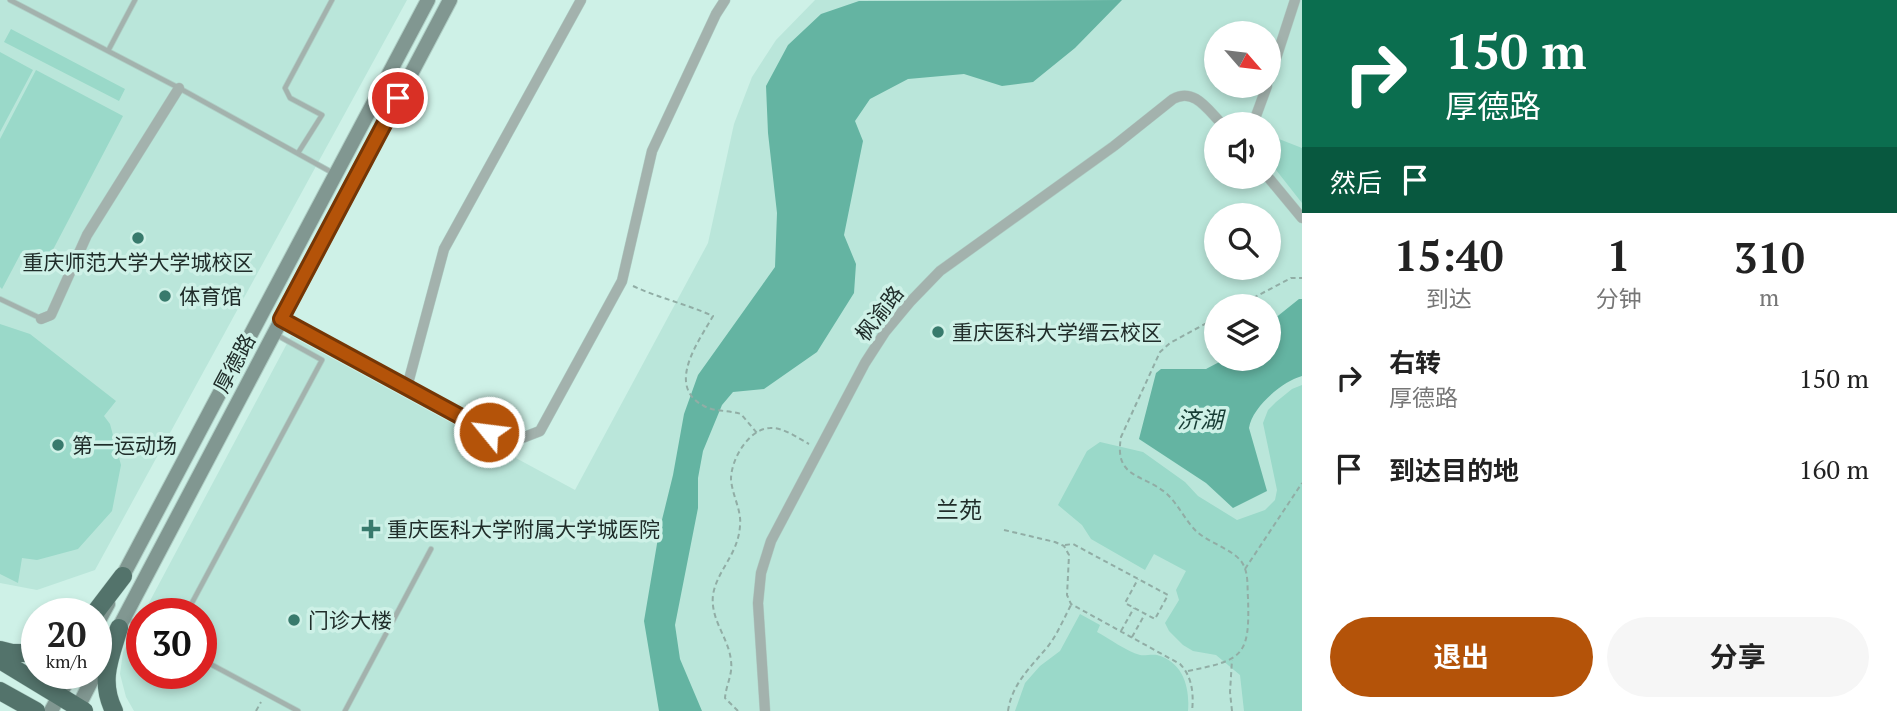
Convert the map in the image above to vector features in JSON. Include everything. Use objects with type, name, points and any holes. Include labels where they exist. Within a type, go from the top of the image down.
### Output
[{"type":"highway","points":[[106,598],[123,576]]},
{"type":"highway","points":[[114,711],[106,683],[108,666],[122,623]]},
{"type":"highway","points":[[0,650],[21,653]]},
{"type":"highway","points":[[0,660],[81,709]]},
{"type":"highway","points":[[0,691],[36,711]]},
{"type":"main road","name":"厚德路","points":[[111,598],[428,0]]},
{"type":"main road","name":"厚德路","points":[[112,642],[450,0]]},
{"type":"main road","points":[[51,711],[63,689]]},
{"type":"main road","name":"厚德路","points":[[81,709],[89,689]]},
{"type":"street","points":[[407,387],[444,249],[581,0]]},
{"type":"street","points":[[281,319],[509,443],[540,431],[622,281],[652,151],[725,0]]},
{"type":"street","points":[[1281,44],[1296,0]]},
{"type":"street","points":[[41,319],[51,315],[87,235],[179,88]]},
{"type":"street","name":"枫渝路","points":[[765,711],[758,603],[761,573],[771,541],[865,363],[885,332],[940,271],[1114,146],[1181,94],[1199,100],[1210,112]]},
{"type":"street","points":[[1278,189],[1302,218]]},
{"type":"lane","points":[[10,0],[336,174]]},
{"type":"lane","points":[[108,51],[135,0]]},
{"type":"lane","points":[[298,153],[321,115],[290,98],[285,88],[332,0]]},
{"type":"lane","points":[[0,299],[41,319]]},
{"type":"lane","points":[[196,598],[322,360],[273,333]]},
{"type":"lane","points":[[345,711],[431,549]]},
{"type":"lane","points":[[122,623],[126,624]]},
{"type":"lane","points":[[217,668],[298,711]]},
{"type":"path","points":[[1261,294],[1291,278],[1302,278]]},
{"type":"path","points":[[622,281],[662,299],[682,302],[713,316],[689,360],[685,373],[689,391],[701,405],[711,410],[741,414],[757,433]]},
{"type":"path","points":[[1188,671],[1233,659],[1245,642],[1249,632],[1245,569],[1235,556],[1194,528],[1165,492],[1129,472],[1121,461],[1119,450],[1121,437],[1160,352],[1204,324]]},
{"type":"path","points":[[738,711],[725,698],[732,671],[731,661],[713,606],[713,593],[717,582],[731,559],[740,534],[741,520],[731,478],[737,458],[744,443],[757,433],[770,428],[783,430],[820,449]]},
{"type":"path","points":[[1245,569],[1302,483]]},
{"type":"path","points":[[1004,530],[1055,541],[1064,546],[1069,555],[1066,595],[1071,604],[1170,657],[1188,671],[1193,695],[1192,711]]},
{"type":"path","points":[[1064,546],[1073,544],[1168,595],[1155,619],[1125,603],[1138,579]]},
{"type":"path","points":[[1008,711],[1015,688],[1051,642],[1071,604]]},
{"type":"path","points":[[1121,631],[1134,608]]},
{"type":"path","points":[[1132,637],[1145,614]]},
{"type":"path","points":[[1232,711],[1230,692],[1233,659]]},
{"type":"path","points":[[256,711],[265,695]]},
{"type":"shaded area","name":"重庆师范大学大学城校区","points":[[0,0],[407,0],[95,570],[37,590],[0,583]]},
{"type":"shaded area","name":"重庆医科大学缙云校区","points":[[815,0],[1302,0],[1302,711],[134,711],[126,697],[120,674],[126,646],[126,689],[217,689],[217,598],[152,598],[291,336],[575,490],[708,243],[734,124],[752,77],[776,40]]},
{"type":"shaded area","points":[[11,29],[125,89],[119,101],[4,42]]},
{"type":"shaded area","points":[[0,52],[33,70],[0,132]]},
{"type":"shaded area","points":[[36,70],[123,116],[45,265],[21,253],[2,289],[0,139]]},
{"type":"shaded area","points":[[1281,140],[1302,148],[1302,203],[1281,176]]},
{"type":"shaded area","name":"第一运动场","points":[[0,324],[30,334],[116,401],[104,416],[110,424],[121,465],[112,511],[78,549],[37,560],[22,558],[18,583],[0,574]]},
{"type":"shaded area","points":[[1302,385],[1302,711],[1244,711],[1240,675],[1216,655],[1193,651],[1183,645],[1165,623],[1179,600],[1176,590],[1186,571],[1154,554],[1145,570],[1091,539],[1082,525],[1058,505],[1087,451],[1100,442],[1143,452],[1185,482],[1198,496],[1237,520],[1265,510],[1275,500],[1277,490],[1263,423],[1268,410],[1276,402],[1292,389]]},
{"type":"shaded area","points":[[1080,614],[1100,625],[1097,632],[1124,648],[1140,655],[1157,655],[1173,663],[1179,669],[1186,685],[1188,711],[1015,711],[1025,683],[1040,666],[1060,651]]},
{"type":"water","points":[[1122,0],[1075,48],[1033,82],[1002,86],[964,74],[908,79],[870,99],[855,121],[863,141],[844,235],[856,264],[854,293],[817,352],[764,389],[733,392],[722,405],[703,451],[698,478],[698,508],[675,625],[680,659],[702,711],[659,711],[644,621],[659,532],[684,414],[698,375],[775,267],[777,213],[766,86],[788,45],[821,14],[859,1]]},
{"type":"water","name":"济湖","points":[[1302,299],[1302,376],[1286,383],[1270,396],[1251,420],[1249,428],[1267,491],[1233,508],[1206,483],[1139,439],[1156,373],[1161,369],[1281,371],[1281,313]]},
{"type":"place","name":"重庆师范大学大学城校区","points":[[138,238]]},
{"type":"place","name":"体育馆","points":[[165,296]]},
{"type":"place","name":"重庆医科大学缙云校区","points":[[938,332]]},
{"type":"place","name":"第一运动场","points":[[58,445]]},
{"type":"place","name":"重庆医科大学附属大学城医院","points":[[371,529]]},
{"type":"place","name":"门诊大楼","points":[[294,620]]},
{"type":"district","name":"兰苑","points":[[959,509]]},
{"type":"route","points":[[398,98],[281,319],[489,432]]}]
